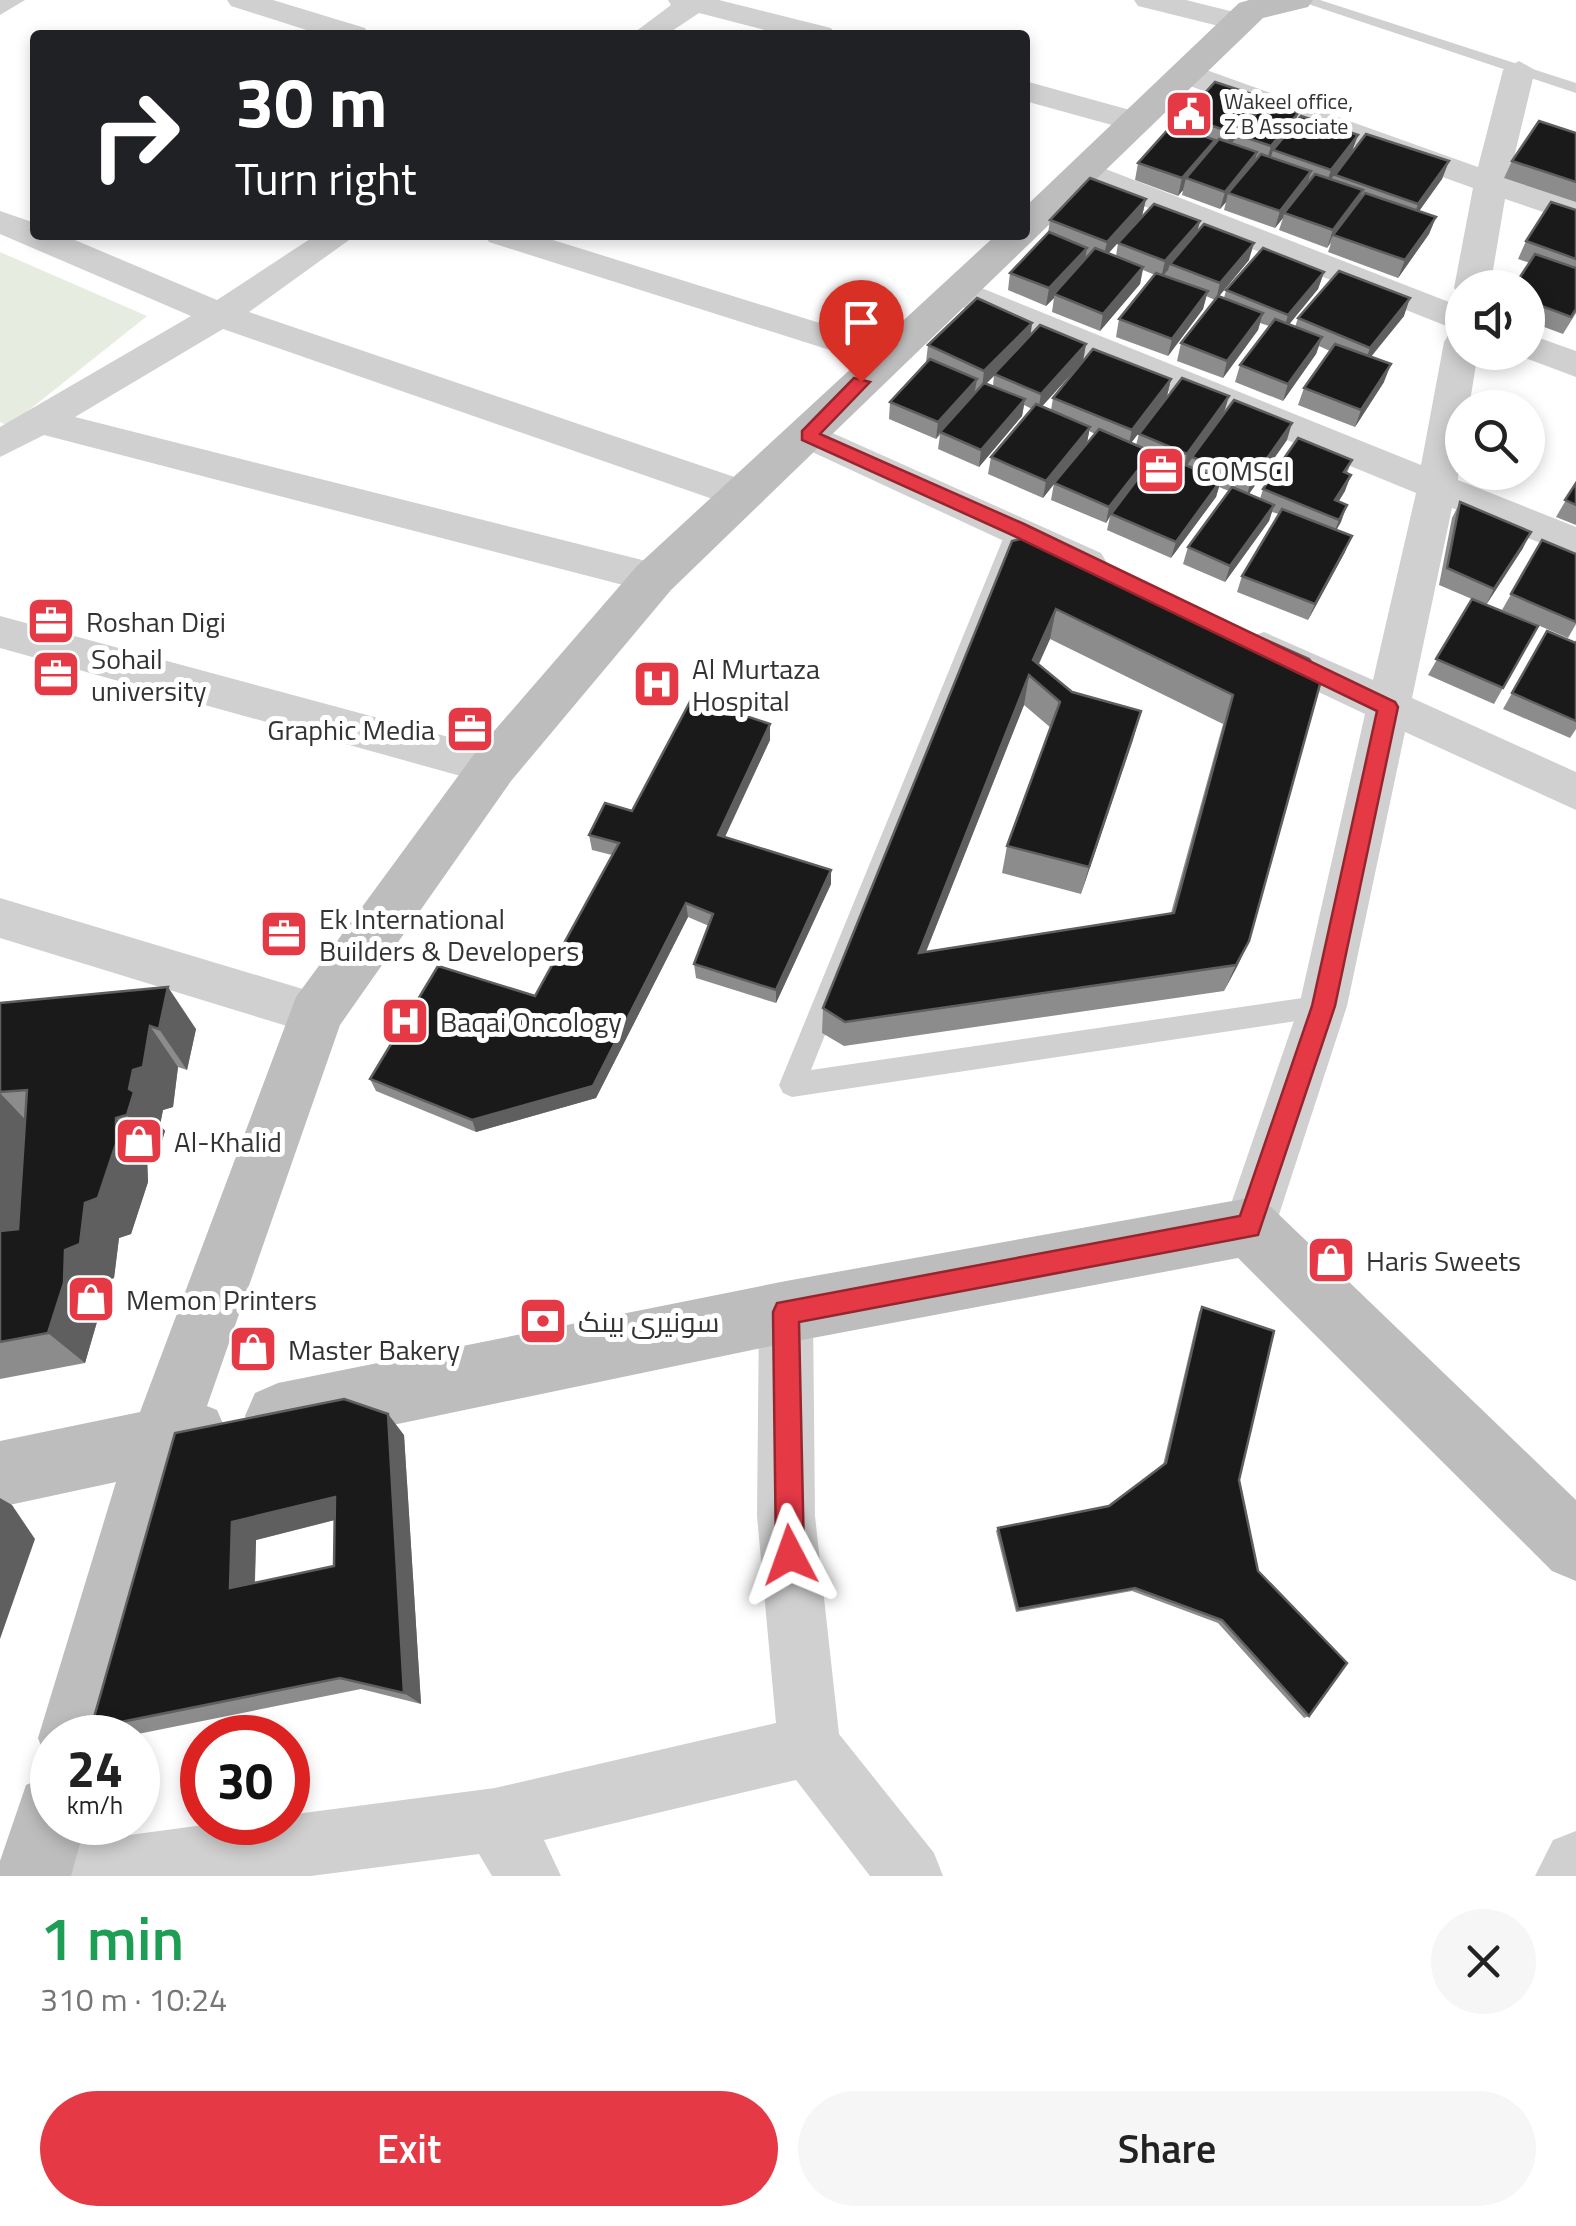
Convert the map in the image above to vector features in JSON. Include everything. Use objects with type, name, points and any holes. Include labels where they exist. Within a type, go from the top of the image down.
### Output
[{"type":"street","points":[[0,6],[10,0]]},
{"type":"street","points":[[242,0],[338,30]]},
{"type":"street","points":[[1150,0],[1239,22]]},
{"type":"street","points":[[1030,224],[1251,10],[1300,0]]},
{"type":"street","points":[[653,30],[691,1],[801,30]]},
{"type":"street","points":[[1475,270],[1491,182],[1519,70]]},
{"type":"street","points":[[1187,74],[1576,212]]},
{"type":"street","points":[[1030,92],[1137,122]]},
{"type":"street","points":[[1085,171],[1445,313]]},
{"type":"street","points":[[0,221],[30,234]]},
{"type":"street","points":[[44,240],[220,315],[744,495]]},
{"type":"street","points":[[0,444],[220,315],[332,240]]},
{"type":"street","points":[[517,240],[887,356]]},
{"type":"street","points":[[81,1715],[162,1440],[316,1014],[493,767],[654,578],[1014,240]]},
{"type":"street","points":[[961,293],[1576,543]]},
{"type":"street","points":[[1545,352],[1576,364]]},
{"type":"street","points":[[1249,1226],[1323,1006],[1436,486],[1457,370]]},
{"type":"street","points":[[40,421],[654,578]]},
{"type":"street","points":[[808,436],[1123,580]]},
{"type":"street","points":[[1229,631],[1576,792]]},
{"type":"street","points":[[0,632],[493,767]]},
{"type":"street","points":[[0,918],[316,1014]]},
{"type":"street","points":[[153,1012],[316,1014]]},
{"type":"street","points":[[0,1474],[786,1312],[1249,1226]]},
{"type":"street","points":[[1249,1226],[1576,1547]]},
{"type":"street","points":[[786,1312],[786,1516],[809,1746],[911,1876]]},
{"type":"street","points":[[62,1876],[495,1820],[809,1746]]},
{"type":"street","points":[[495,1820],[529,1876]]},
{"type":"street","points":[[34,1876],[43,1845]]},
{"type":"street","points":[[1567,1876],[1576,1863]]},
{"type":"lane","points":[[1300,0],[1576,88]]},
{"type":"lane","points":[[1017,529],[792,1085],[1323,1006]]},
{"type":"shaded area","points":[[0,252],[147,316],[9,426],[0,422]]},
{"type":"building","points":[[1215,82],[1261,97],[1230,132],[1184,116]]},
{"type":"building","points":[[1266,102],[1298,113],[1271,146],[1238,135]]},
{"type":"building","points":[[1301,116],[1358,135],[1331,170],[1273,150]]},
{"type":"building","points":[[1539,121],[1576,133],[1576,182],[1512,161]]},
{"type":"building","points":[[1172,125],[1215,140],[1182,178],[1138,163]]},
{"type":"building","points":[[1366,134],[1449,161],[1418,204],[1335,175]]},
{"type":"building","points":[[1219,139],[1257,152],[1225,192],[1186,178]]},
{"type":"building","points":[[1261,154],[1311,171],[1280,211],[1228,193]]},
{"type":"building","points":[[1315,174],[1363,190],[1333,230],[1284,213]]},
{"type":"building","points":[[1090,178],[1146,199],[1107,242],[1050,220]]},
{"type":"building","points":[[1365,193],[1436,217],[1405,260],[1333,235]]},
{"type":"building","points":[[1551,202],[1576,210],[1576,259],[1526,241]]},
{"type":"building","points":[[1154,204],[1200,221],[1165,261],[1118,243]]},
{"type":"building","points":[[1204,224],[1254,243],[1220,283],[1170,264]]},
{"type":"building","points":[[1049,232],[1087,248],[1049,288],[1010,273]]},
{"type":"building","points":[[1095,248],[1143,267],[1103,314],[1054,294]]},
{"type":"building","points":[[1263,248],[1324,272],[1288,315],[1226,290]]},
{"type":"building","points":[[1535,254],[1576,268],[1576,309],[1571,317],[1545,307],[1545,270],[1525,270]]},
{"type":"building","points":[[1339,271],[1410,298],[1370,348],[1298,318]]},
{"type":"building","points":[[1156,273],[1208,291],[1172,339],[1119,319]]},
{"type":"building","points":[[1218,296],[1263,313],[1227,361],[1181,343]]},
{"type":"building","points":[[977,298],[1032,323],[984,371],[928,345]]},
{"type":"building","points":[[1275,319],[1322,337],[1288,384],[1240,365]]},
{"type":"building","points":[[1040,325],[1086,344],[1041,394],[994,374]]},
{"type":"building","points":[[1335,344],[1391,364],[1361,410],[1304,388]]},
{"type":"building","points":[[1093,349],[1171,379],[1132,430],[1053,398]]},
{"type":"building","points":[[930,359],[977,379],[938,422],[890,402]]},
{"type":"building","points":[[1182,378],[1229,396],[1187,454],[1139,434]]},
{"type":"building","points":[[984,383],[1025,399],[981,450],[940,432]]},
{"type":"building","points":[[1234,400],[1292,423],[1251,481],[1192,457]]},
{"type":"building","points":[[1036,404],[1090,427],[1046,481],[991,457]]},
{"type":"building","points":[[1099,429],[1152,452],[1109,507],[1054,483]]},
{"type":"building","points":[[1298,438],[1352,460],[1344,472],[1351,475],[1335,500],[1347,505],[1339,520],[1263,489]]},
{"type":"building","points":[[1157,453],[1221,480],[1176,542],[1111,514]]},
{"type":"building","points":[[1576,483],[1576,505],[1565,500]]},
{"type":"building","points":[[1232,487],[1274,505],[1230,566],[1188,547]]},
{"type":"building","points":[[1460,502],[1531,532],[1494,589],[1447,568]]},
{"type":"building","points":[[1282,509],[1352,536],[1315,604],[1242,576]]},
{"type":"building","points":[[1032,536],[1309,659],[1322,677],[1249,941],[1236,965],[845,1022],[823,1008],[1012,541]],"holes":[[[1056,609],[1233,695],[1174,913],[919,953],[1029,675],[1060,702],[1007,846],[1089,867],[1141,711],[1072,692],[1033,660]]]},
{"type":"building","points":[[1542,540],[1576,554],[1576,622],[1511,594]]},
{"type":"building","points":[[1472,599],[1538,626],[1503,688],[1436,659]]},
{"type":"building","points":[[1547,631],[1576,643],[1576,721],[1512,693]]},
{"type":"building","points":[[692,698],[770,724],[718,835],[831,870],[776,990],[694,964],[713,914],[686,903],[593,1086],[472,1120],[370,1079],[438,966],[535,996],[619,843],[589,835],[605,803],[632,811]]},
{"type":"building","points":[[168,987],[159,1029],[150,1026],[143,1067],[133,1070],[129,1089],[134,1092],[127,1115],[116,1118],[116,1144],[98,1198],[85,1203],[80,1244],[65,1250],[64,1283],[48,1333],[0,1342],[0,1231],[18,1229],[27,1090],[0,1092],[0,1003]]},
{"type":"building","points":[[1202,1307],[1274,1331],[1239,1480],[1258,1571],[1347,1663],[1309,1716],[1222,1620],[1135,1588],[1018,1609],[998,1528],[1109,1506],[1166,1463]]},
{"type":"building","points":[[344,1399],[388,1414],[404,1693],[340,1678],[156,1715],[95,1715],[175,1433]],"holes":[[[335,1497],[334,1566],[230,1588],[232,1522]]]},
{"type":"place","name":"Wakeel office, Z B Associate","points":[[1189,114]]},
{"type":"place","name":"COMSCI","points":[[1161,470]]},
{"type":"place","name":"Roshan Digi","points":[[51,621]]},
{"type":"place","name":"Sohail university","points":[[56,674]]},
{"type":"place","name":"Al Murtaza Hospital","points":[[657,684]]},
{"type":"place","name":"Graphic Media","points":[[470,729]]},
{"type":"place","name":"Ek International Builders & Developers","points":[[284,934]]},
{"type":"place","name":"Baqai Oncology","points":[[405,1021]]},
{"type":"place","name":"Al-Khalid","points":[[139,1141]]},
{"type":"place","name":"Haris Sweets","points":[[1331,1260]]},
{"type":"place","name":"Memon Printers","points":[[91,1299]]},
{"type":"place","name":"سونیری بینک","points":[[543,1321]]},
{"type":"place","name":"Master Bakery","points":[[253,1349]]},
{"type":"route","points":[[790,1555],[786,1516],[786,1312],[1249,1226],[1323,1006],[1388,707],[1017,529],[808,436],[861,382]]}]
